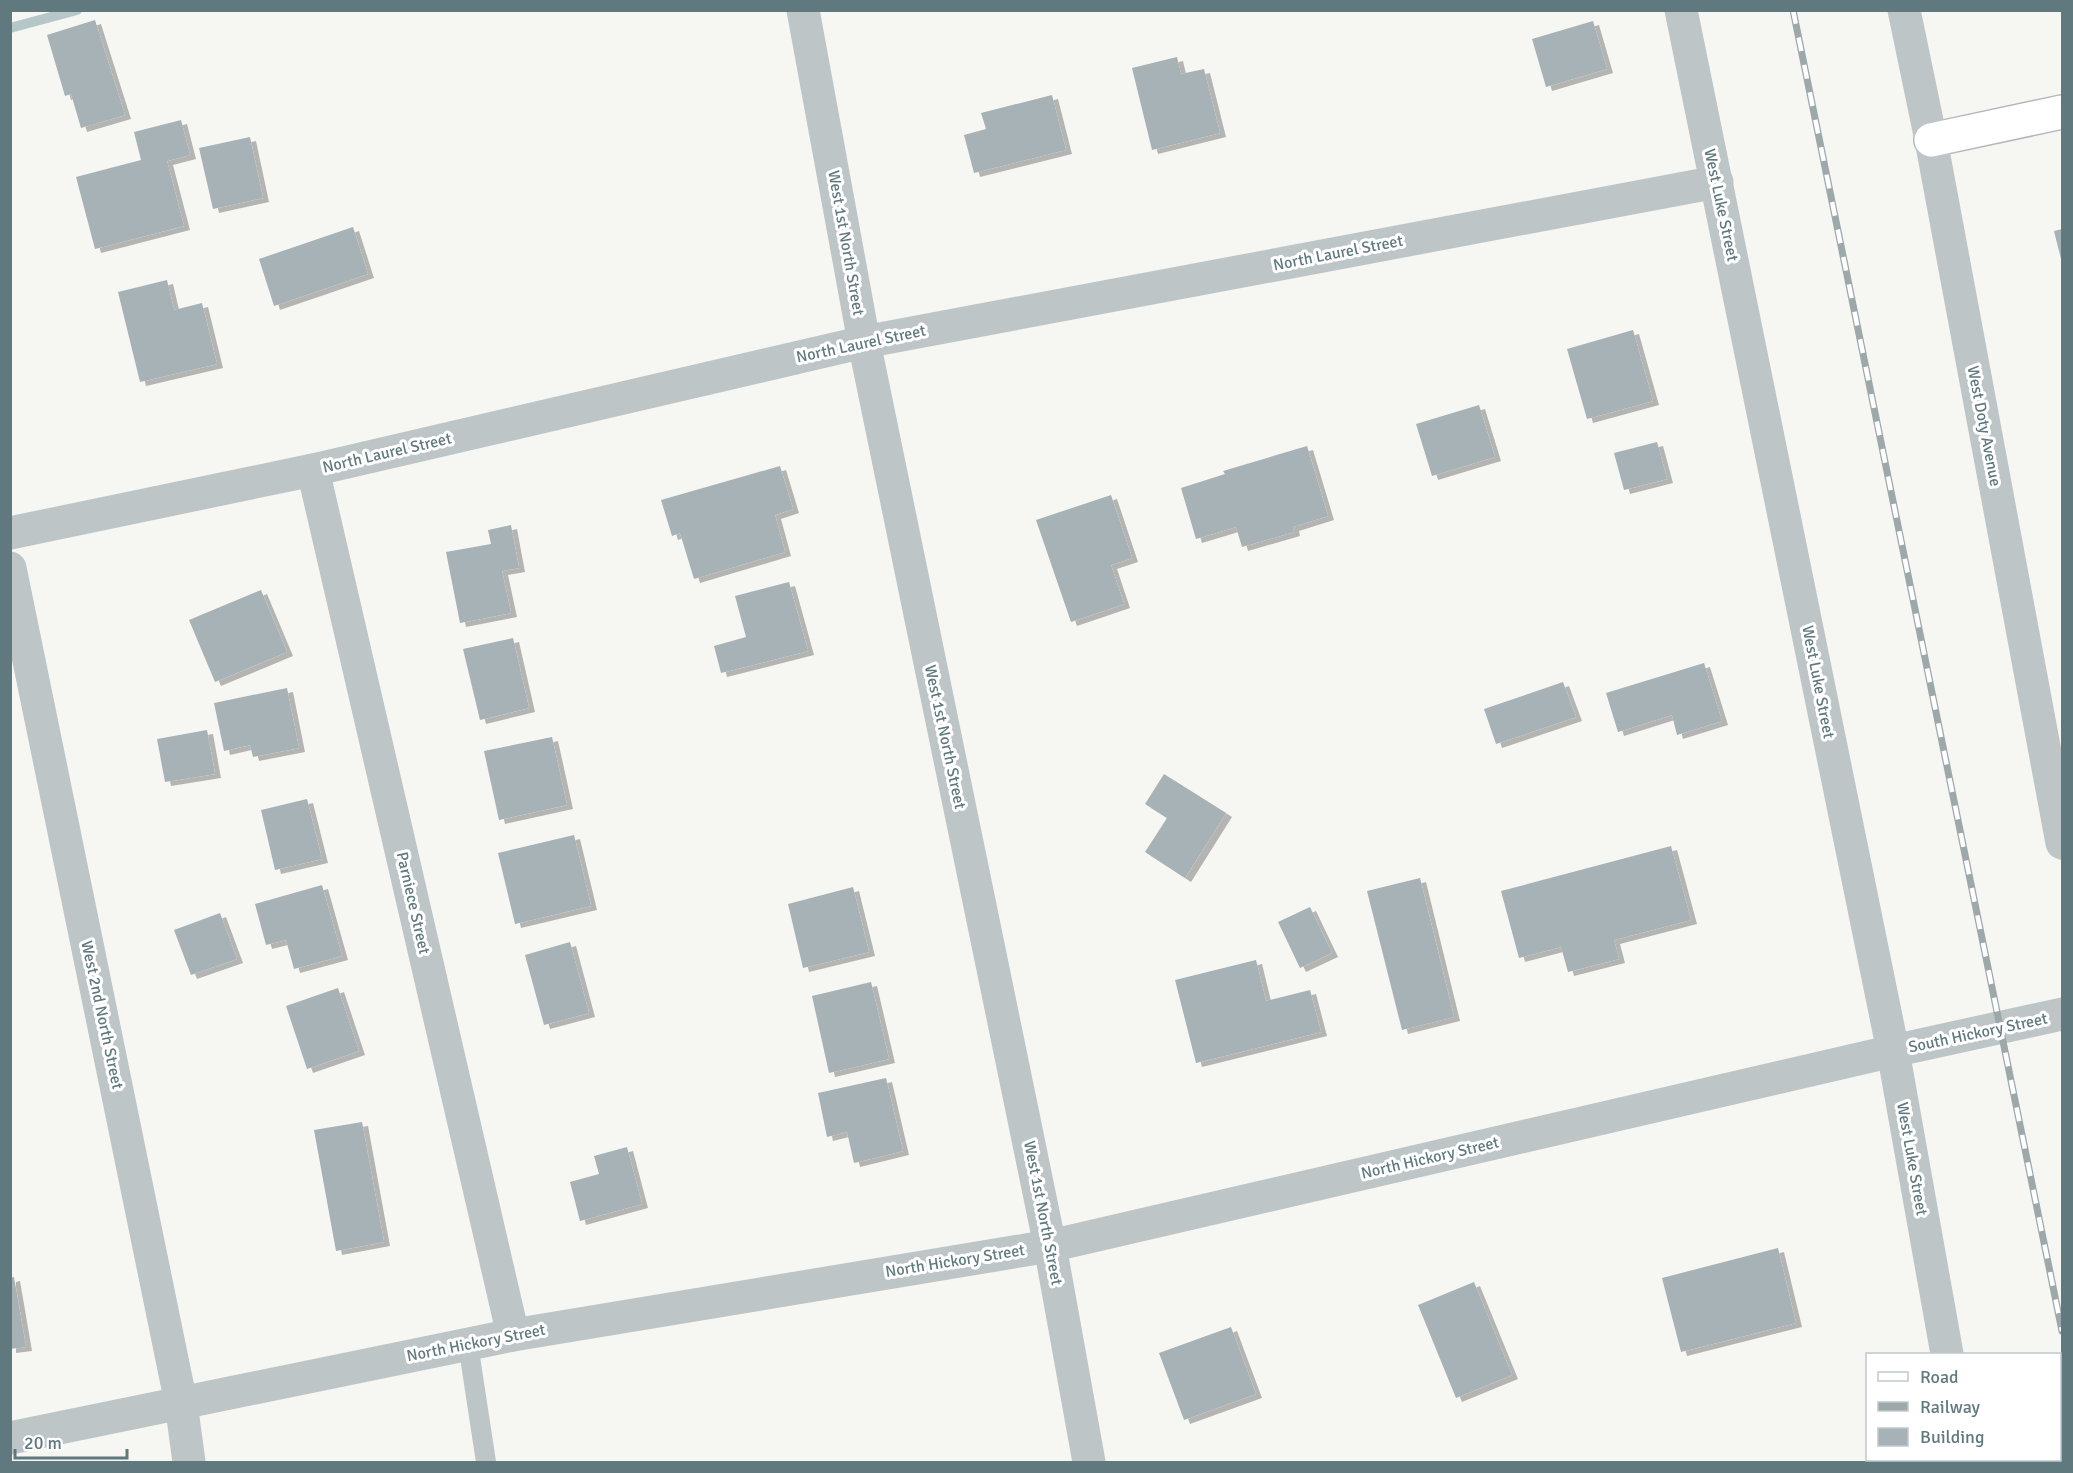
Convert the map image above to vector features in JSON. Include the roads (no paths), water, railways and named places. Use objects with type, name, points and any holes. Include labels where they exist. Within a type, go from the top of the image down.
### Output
[{"type":"street","name":"West 1st North Street","points":[[803,10],[864,342],[1050,1245],[1089,1462]]},
{"type":"street","name":"West Luke Street","points":[[1681,10],[1893,1051],[1947,1353]]},
{"type":"street","name":"West Doty Avenue","points":[[1904,10],[1931,140],[2062,843]]},
{"type":"street","points":[[1931,140],[2062,112]]},
{"type":"street","name":"North Laurel Street","points":[[10,533],[313,470],[864,342],[1717,182]]},
{"type":"street","name":"Parniece Street","points":[[313,470],[513,1335]]},
{"type":"street","name":"West 2nd North Street","points":[[10,568],[181,1403],[189,1462]]},
{"type":"street","name":"South Hickory Street","points":[[1893,1051],[2062,1014]]},
{"type":"street","name":"North Hickory Street","points":[[10,1438],[513,1335],[1050,1245],[1893,1051]]},
{"type":"lane","points":[[468,1344],[486,1462]]},
{"type":"waterway","points":[[10,28],[77,10]]},
{"type":"railway","points":[[1793,10],[2062,1331]]}]
